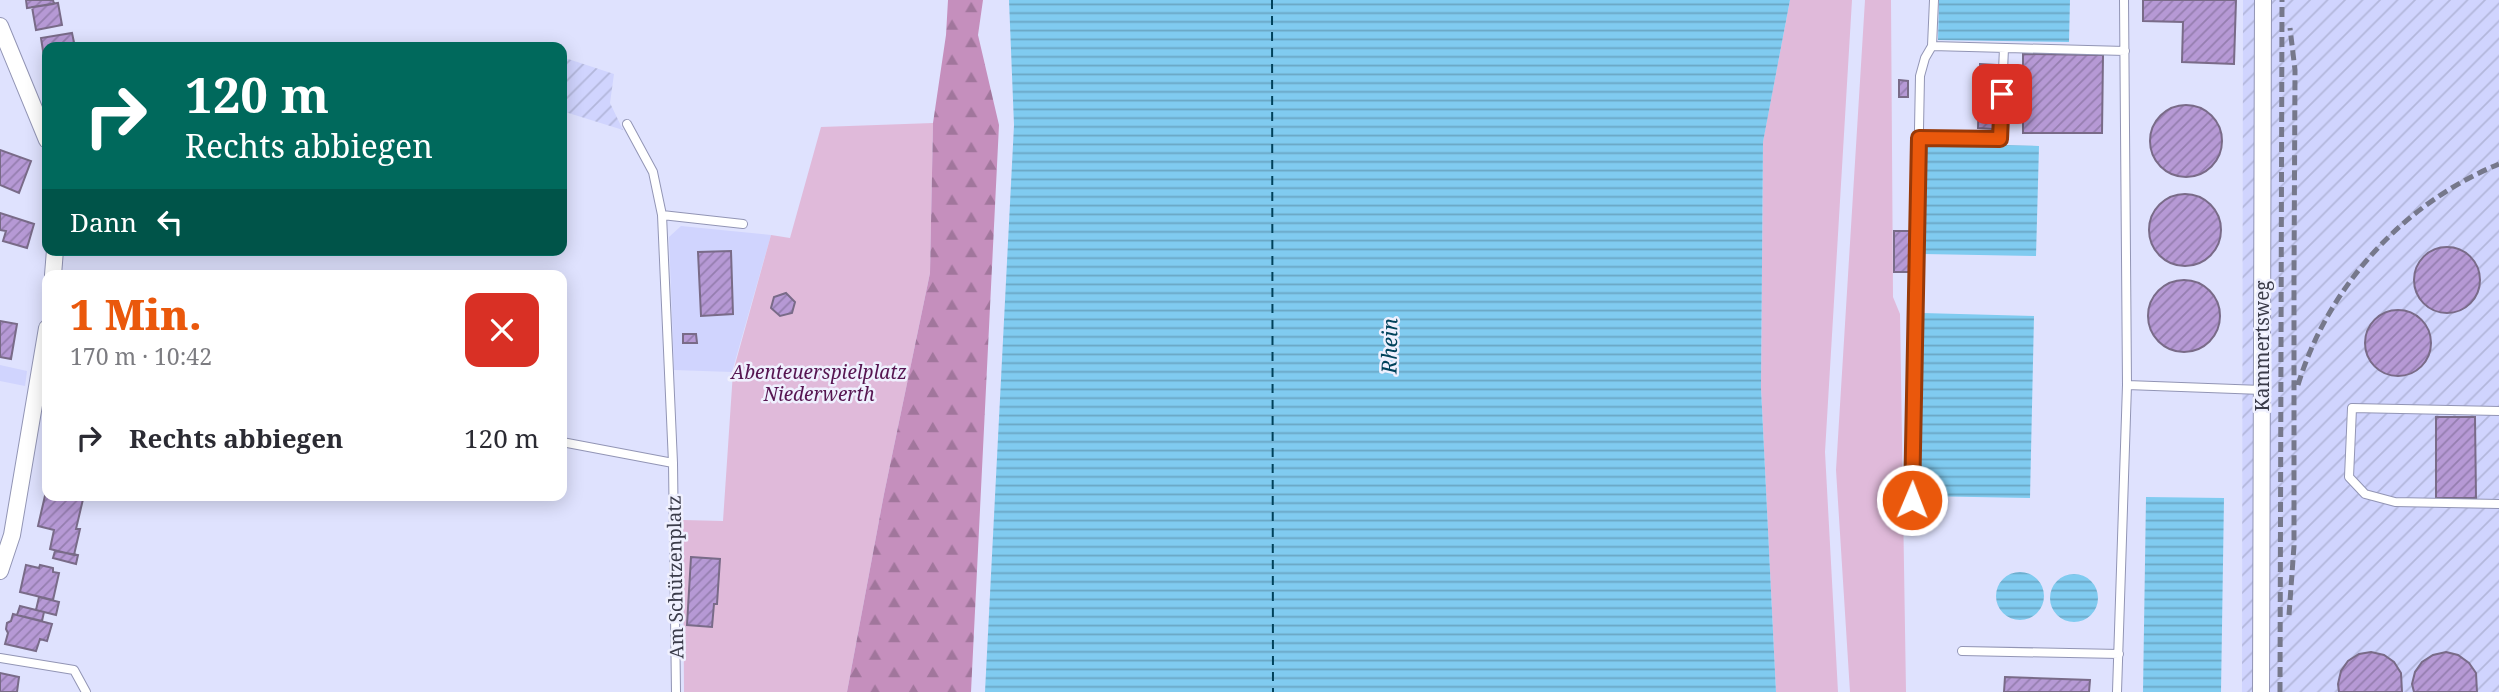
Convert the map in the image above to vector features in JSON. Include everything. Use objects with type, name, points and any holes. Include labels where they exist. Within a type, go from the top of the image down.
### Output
[{"type":"street","name":"Kammertsweg","points":[[2262,692],[2263,0]]},
{"type":"street","points":[[0,26],[42,128]]},
{"type":"street","points":[[0,571],[12,535],[42,358]]},
{"type":"lane","points":[[1912,500],[1920,76],[1932,46],[1934,0]]},
{"type":"lane","points":[[2118,692],[2127,385],[2124,0]]},
{"type":"lane","points":[[1932,46],[2125,51]]},
{"type":"lane","points":[[1919,138],[2000,139],[2004,48]]},
{"type":"lane","name":"Am Schützenplatz","points":[[627,124],[653,172],[662,215],[673,463],[676,692]]},
{"type":"lane","points":[[662,215],[743,225]]},
{"type":"lane","points":[[2127,385],[2262,390]]},
{"type":"lane","points":[[2499,411],[2352,408],[2349,477],[2365,494],[2395,502],[2499,504]]},
{"type":"lane","points":[[567,443],[673,463]]},
{"type":"lane","points":[[1962,651],[2119,654]]},
{"type":"lane","points":[[0,658],[74,670],[86,692]]},
{"type":"shaded area","points":[[2243,0],[2499,0],[2499,692],[2242,692]]},
{"type":"shaded area","points":[[567,59],[614,74],[610,103],[623,130],[567,113]]},
{"type":"shaded area","points":[[681,226],[771,235],[732,372],[674,370],[669,237]]},
{"type":"shaded area","points":[[0,365],[27,371],[25,386],[0,381]]},
{"type":"green space","points":[[948,0],[983,0],[978,35],[999,125],[971,692],[847,692],[884,494],[930,273],[933,123],[946,35]]},
{"type":"green space","points":[[1790,0],[1852,0],[1825,452],[1838,692],[1776,692],[1761,388],[1763,141]]},
{"type":"green space","points":[[1865,0],[1891,0],[1893,297],[1900,314],[1906,692],[1850,692],[1836,470]]},
{"type":"green space","name":"Abenteuerspielplatz Niederwerth","points":[[933,123],[930,273],[884,494],[847,692],[684,692],[683,520],[723,521],[733,372],[771,235],[790,238],[821,127]]},
{"type":"water","name":"Rhein","points":[[1009,0],[1790,0],[1763,142],[1761,388],[1776,692],[985,692],[1014,125]]},
{"type":"water","points":[[1939,0],[2070,0],[2069,42],[1938,40]]},
{"type":"water","points":[[1926,143],[2039,146],[2036,256],[1923,254]]},
{"type":"water","points":[[1922,313],[2034,316],[2030,498],[1918,496]]},
{"type":"water","points":[[2146,497],[2224,498],[2221,692],[2143,692]]},
{"type":"water","points":[[2020,572],[2037,579],[2044,596],[2037,613],[2020,620],[2003,613],[1996,596],[2003,579]]},
{"type":"water","points":[[2074,574],[2091,581],[2098,598],[2091,615],[2074,622],[2057,615],[2050,598],[2057,581]]},
{"type":"building","points":[[26,0],[53,0],[54,4],[27,8]]},
{"type":"building","points":[[2143,0],[2236,0],[2234,64],[2182,62],[2183,22],[2143,21]]},
{"type":"building","points":[[58,3],[62,25],[36,30],[32,7]]},
{"type":"building","points":[[72,33],[74,42],[42,42],[42,44],[41,38]]},
{"type":"building","points":[[2023,54],[2103,55],[2102,133],[2023,133]]},
{"type":"building","points":[[1980,64],[1996,65],[1993,129],[1978,128]]},
{"type":"building","points":[[1899,80],[1908,81],[1908,97],[1899,97]]},
{"type":"building","points":[[2193,105],[2212,115],[2220,127],[2220,155],[2212,167],[2200,175],[2179,177],[2160,167],[2152,155],[2150,134],[2160,115],[2172,107]]},
{"type":"building","points":[[0,150],[31,161],[19,193],[0,185]]},
{"type":"building","points":[[2192,194],[2211,204],[2219,216],[2219,244],[2211,256],[2199,264],[2178,266],[2159,256],[2151,244],[2149,223],[2159,204],[2171,196]]},
{"type":"building","points":[[0,213],[34,224],[27,248],[3,241],[6,231],[0,230]]},
{"type":"building","points":[[1894,231],[1911,231],[1910,272],[1894,272]]},
{"type":"building","points":[[2447,247],[2460,250],[2470,257],[2477,267],[2480,280],[2477,293],[2470,303],[2460,310],[2447,313],[2434,310],[2424,303],[2417,293],[2414,280],[2417,267],[2424,257],[2434,250]]},
{"type":"building","points":[[731,251],[733,314],[701,316],[698,252]]},
{"type":"building","points":[[2191,280],[2210,290],[2218,302],[2218,330],[2210,342],[2198,350],[2177,352],[2158,342],[2150,330],[2148,309],[2158,290],[2170,282]]},
{"type":"building","points":[[786,293],[795,302],[792,313],[780,316],[771,308],[774,297]]},
{"type":"building","points":[[2398,310],[2411,313],[2421,320],[2428,330],[2431,343],[2428,356],[2421,366],[2411,373],[2398,376],[2385,373],[2375,366],[2368,356],[2365,343],[2368,330],[2375,320],[2385,313]]},
{"type":"building","points":[[0,321],[17,324],[11,359],[0,357]]},
{"type":"building","points":[[683,334],[696,334],[697,343],[683,343]]},
{"type":"building","points":[[2436,417],[2475,417],[2476,498],[2436,498]]},
{"type":"building","points":[[44,501],[83,501],[76,529],[80,529],[74,555],[50,549],[54,530],[38,526]]},
{"type":"building","points":[[55,551],[78,555],[76,564],[53,558]]},
{"type":"building","points":[[691,557],[720,559],[717,604],[714,604],[712,627],[687,625]]},
{"type":"building","points":[[26,565],[53,568],[53,572],[59,573],[53,600],[20,592]]},
{"type":"building","points":[[39,597],[59,602],[56,615],[36,610]]},
{"type":"building","points":[[20,606],[44,612],[42,621],[17,615]]},
{"type":"building","points":[[13,614],[52,624],[47,641],[40,639],[36,651],[5,644],[7,623],[11,621]]},
{"type":"building","points":[[2371,652],[2384,655],[2394,662],[2401,673],[2402,692],[2339,692],[2341,671],[2348,661],[2359,654]]},
{"type":"building","points":[[2446,652],[2458,655],[2469,663],[2476,673],[2477,692],[2414,692],[2412,684],[2415,672],[2422,662],[2433,655]]},
{"type":"building","points":[[0,673],[19,677],[17,692],[0,692]]},
{"type":"building","points":[[2005,677],[2090,680],[2089,692],[2004,692]]},
{"type":"ferry route","points":[[1272,0],[1273,692]]},
{"type":"railway","points":[[2280,692],[2282,0]]},
{"type":"railway","points":[[2289,615],[2294,546],[2295,70],[2290,28]]},
{"type":"railway","points":[[2298,385],[2311,349],[2329,314],[2374,252],[2432,201],[2499,164]]},
{"type":"route","points":[[1912,500],[1919,138],[2000,139],[2002,94]]}]
